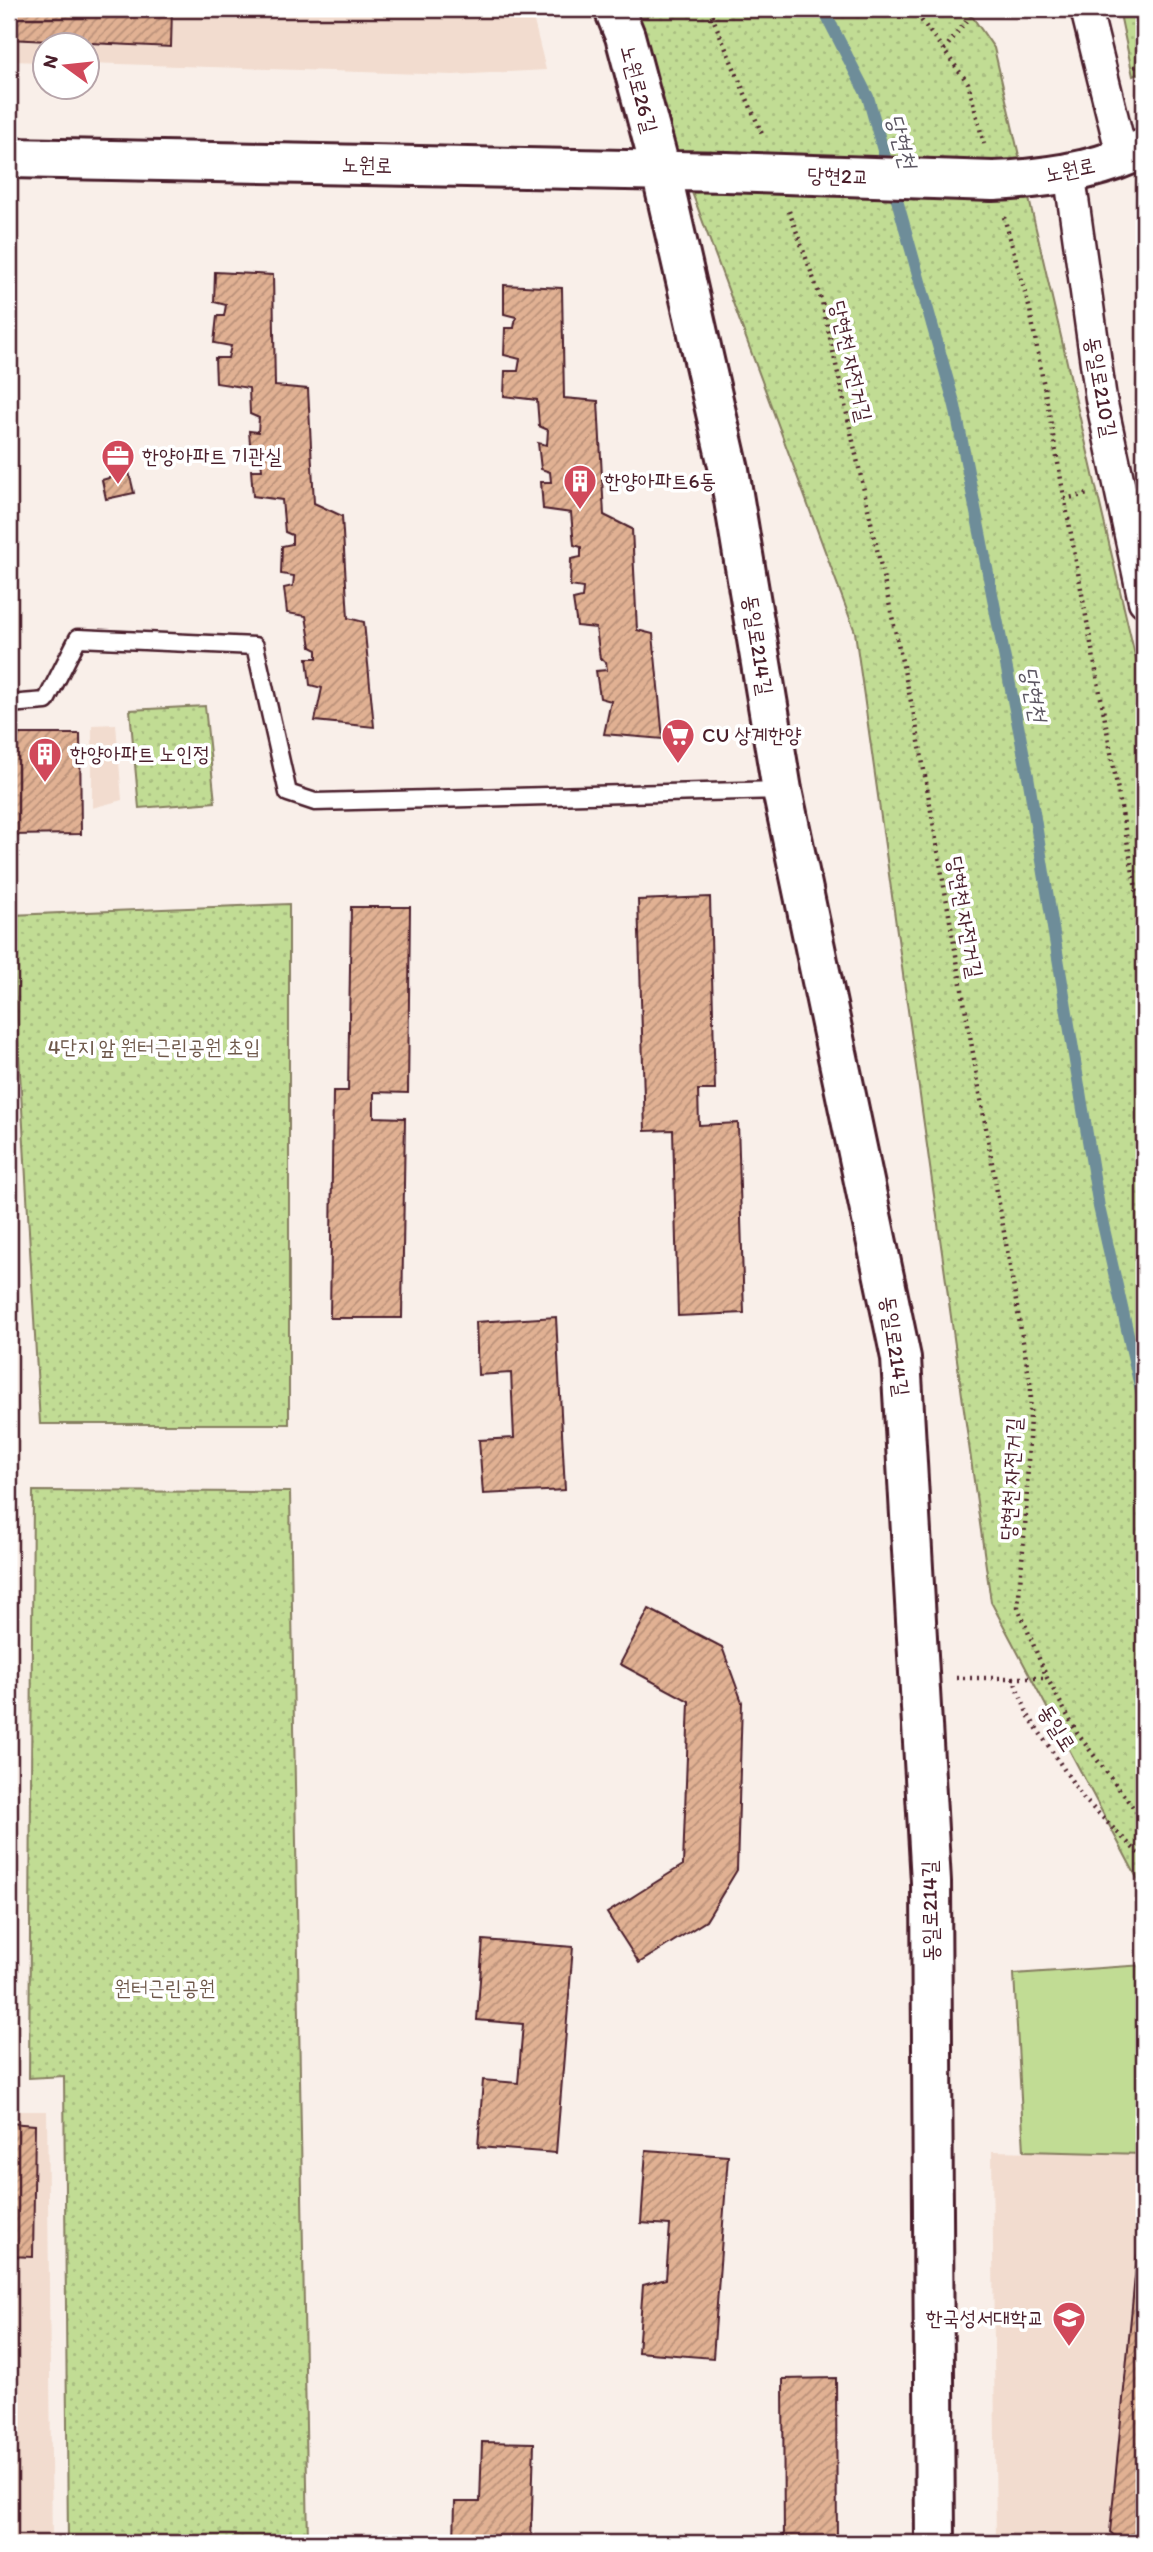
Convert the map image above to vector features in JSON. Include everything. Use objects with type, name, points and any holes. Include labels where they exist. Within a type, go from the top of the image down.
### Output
[{"type":"main road","name":"노원로26길","points":[[614,9],[625,36],[661,171]]},
{"type":"main road","name":"노원로","points":[[993,178],[1026,180],[1134,154]]},
{"type":"main road","name":"노원로","points":[[9,158],[726,172]]},
{"type":"main road","name":"동일로214길","points":[[661,171],[729,470],[782,790],[901,1357],[931,1882],[935,2543]]},
{"type":"main road","name":"당현2교","points":[[726,172],[993,178]]},
{"type":"street","points":[[1086,9],[1134,154]]},
{"type":"street","name":"동일로210길","points":[[1069,170],[1101,399],[1144,601]]},
{"type":"lane","points":[[9,705],[46,701],[78,638],[255,646],[288,793],[315,802],[782,790]]},
{"type":"path","points":[[709,9],[748,95],[766,147]]},
{"type":"path","points":[[913,9],[968,83],[1030,310],[1144,933]]},
{"type":"path","points":[[944,50],[975,9]]},
{"type":"path","name":"당현천 자전거길","points":[[785,198],[822,302],[919,738],[1031,1388],[1026,1514],[1018,1607],[1047,1678],[1077,1732],[1144,1822]]},
{"type":"path","points":[[919,1678],[1047,1678]]},
{"type":"path","name":"동일로","points":[[1013,1678],[1028,1715],[1083,1798],[1144,1859]]},
{"type":"shaded area","points":[[9,9],[531,9],[546,70],[453,75],[102,63],[102,32],[32,32],[32,62],[9,61]]},
{"type":"shaded area","points":[[116,724],[122,800],[92,808],[92,725]]},
{"type":"shaded area","points":[[9,2111],[47,2111],[52,2543],[9,2543]]},
{"type":"shaded area","name":"한국성서대학교","points":[[992,2151],[1144,2154],[1144,2543],[996,2543]]},
{"type":"green space","points":[[624,9],[967,9],[994,48],[1144,694],[1144,1891],[991,1602],[855,632]]},
{"type":"green space","points":[[1119,9],[1144,9],[1144,71],[1133,76]]},
{"type":"green space","points":[[205,706],[215,802],[139,808],[130,710]]},
{"type":"green space","name":"4단지 앞 원터근린공원 초입","points":[[289,904],[289,1424],[40,1424],[11,915]]},
{"type":"green space","name":"원터근린공원","points":[[33,1491],[290,1492],[308,2543],[68,2543],[64,2076],[29,2078]]},
{"type":"green space","points":[[1144,1965],[1144,2154],[1024,2151],[1014,1974]]},
{"type":"building","points":[[9,9],[172,9],[171,47],[102,44],[102,32],[32,32],[32,40],[9,39]]},
{"type":"building","points":[[215,272],[273,275],[275,386],[308,389],[314,503],[342,516],[348,618],[364,622],[374,727],[315,721],[322,688],[310,685],[307,658],[317,658],[317,650],[311,647],[306,616],[287,613],[284,588],[293,586],[294,576],[281,574],[282,546],[292,544],[292,535],[285,532],[282,500],[253,496],[251,470],[262,470],[261,459],[251,457],[249,431],[258,432],[259,418],[250,414],[249,388],[216,383],[215,358],[228,358],[231,346],[214,343],[217,316],[224,316],[226,305],[214,302]]},
{"type":"building","name":"한양아파트6동","points":[[504,285],[562,288],[564,398],[598,401],[604,515],[632,529],[637,630],[653,634],[663,739],[604,734],[611,701],[600,698],[596,671],[607,670],[606,662],[600,659],[596,628],[577,626],[573,600],[582,598],[583,588],[570,586],[571,559],[581,557],[581,547],[574,545],[571,513],[543,509],[541,482],[551,482],[550,472],[541,469],[538,443],[547,445],[548,430],[539,426],[537,400],[504,396],[505,371],[518,371],[520,359],[504,355],[505,328],[514,328],[516,317],[504,314]]},
{"type":"building","name":"한양아파트 기관실","points":[[129,472],[134,493],[106,499],[102,480]]},
{"type":"building","name":"한양아파트 노인정","points":[[9,734],[80,734],[81,834],[9,835]]},
{"type":"building","points":[[710,897],[715,1090],[698,1090],[699,1125],[738,1123],[744,1313],[678,1316],[673,1130],[645,1131],[638,900]]},
{"type":"building","points":[[351,907],[410,907],[408,1093],[374,1092],[374,1117],[405,1118],[402,1318],[330,1318],[333,1091],[348,1091]]},
{"type":"building","points":[[556,1317],[565,1490],[483,1494],[479,1440],[514,1438],[511,1373],[478,1375],[476,1322]]},
{"type":"building","points":[[649,1609],[722,1647],[742,1702],[737,1870],[706,1921],[639,1963],[607,1913],[683,1865],[689,1701],[620,1664]]},
{"type":"building","points":[[483,1940],[573,1947],[556,2153],[478,2147],[483,2080],[518,2083],[523,2024],[477,2020]]},
{"type":"building","points":[[9,2123],[35,2125],[33,2257],[9,2256]]},
{"type":"building","points":[[646,2150],[728,2156],[713,2358],[638,2352],[643,2285],[666,2279],[670,2225],[641,2223]]},
{"type":"building","points":[[1144,2231],[1144,2543],[1123,2543],[1110,2532],[1137,2256]]},
{"type":"building","points":[[836,2378],[837,2543],[784,2543],[783,2379]]},
{"type":"building","points":[[482,2442],[534,2443],[531,2543],[454,2543],[455,2502],[480,2502]]},
{"type":"waterway","name":"당현천","points":[[823,9],[868,97],[955,406],[1028,776],[1099,1207],[1144,1404]]},
{"type":"place","name":"한양아파트 기관실","points":[[118,486]]},
{"type":"place","name":"한양아파트6동","points":[[580,511]]},
{"type":"place","name":"CU 상계한양","points":[[678,765]]},
{"type":"place","name":"한양아파트 노인정","points":[[45,784]]},
{"type":"place","name":"한국성서대학교","points":[[1069,2348]]}]
